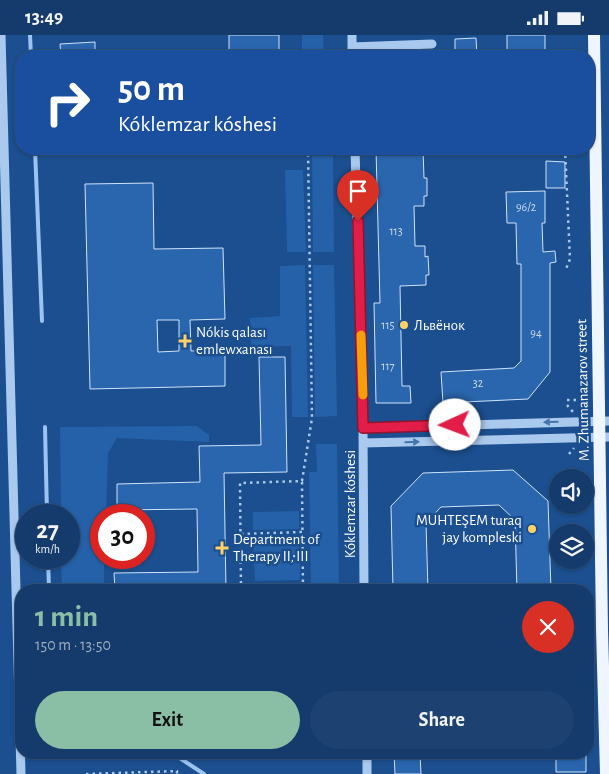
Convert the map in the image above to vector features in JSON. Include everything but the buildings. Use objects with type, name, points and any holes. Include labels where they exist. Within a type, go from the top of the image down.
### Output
[{"type":"main road","name":"M. Zhumanazarov street","points":[[594,35],[594,50]]},
{"type":"main road","name":"M. Zhumanazarov street","points":[[595,155],[596,278],[605,421],[602,630],[606,774]]},
{"type":"street","points":[[2,35],[16,584]]},
{"type":"street","points":[[352,35],[352,50]]},
{"type":"street","points":[[363,50],[432,44]]},
{"type":"street","name":"Kóklemzar kóshesi","points":[[355,155],[364,443],[364,584]]},
{"type":"street","points":[[363,428],[605,421]]},
{"type":"street","points":[[364,443],[605,437]]},
{"type":"street","points":[[21,759],[21,774]]},
{"type":"street","points":[[367,759],[367,774]]},
{"type":"path","points":[[303,584],[302,481],[312,418],[308,155]]},
{"type":"path","points":[[566,155],[570,259],[566,269]]},
{"type":"path","points":[[567,400],[587,399]]},
{"type":"path","points":[[241,584],[240,483],[302,481]]},
{"type":"path","points":[[241,534],[302,532]]},
{"type":"path","points":[[241,557],[302,556]]},
{"type":"path","points":[[86,774],[177,771],[177,774]]},
{"type":"shaded area","points":[[302,35],[323,35],[324,50],[302,50]]},
{"type":"shaded area","points":[[312,155],[333,155],[334,252],[313,252]]},
{"type":"shaded area","points":[[285,170],[303,170],[306,252],[287,252]]},
{"type":"shaded area","points":[[305,265],[308,417],[292,417],[291,346],[251,347],[250,318],[280,316],[280,266]]},
{"type":"shaded area","points":[[313,265],[334,265],[337,416],[315,417]]},
{"type":"shaded area","points":[[197,426],[209,435],[209,442],[117,438],[108,453],[106,504],[90,504],[90,569],[104,569],[104,584],[62,584],[61,569],[80,569],[80,504],[61,504],[60,427]]},
{"type":"shaded area","points":[[316,444],[337,444],[339,584],[311,584],[309,472],[317,472]]},
{"type":"shaded area","points":[[299,511],[299,529],[253,530],[253,512]]},
{"type":"shaded area","points":[[299,535],[299,554],[254,555],[254,536]]},
{"type":"shaded area","points":[[300,560],[300,580],[255,581],[254,561]]},
{"type":"waterway","points":[[30,35],[31,50]]},
{"type":"waterway","points":[[35,155],[42,321]]},
{"type":"waterway","points":[[45,427],[47,504]]},
{"type":"waterway","points":[[48,569],[49,584]]},
{"type":"waterway","points":[[181,759],[204,774]]},
{"type":"slow traffic","points":[[361,335],[363,395]]},
{"type":"place","name":"Львёнок","points":[[404,325]]},
{"type":"place","name":"Nókis qalası emlewxanası","points":[[185,341]]},
{"type":"place","name":"MUHTEŞEM turaq jay kompleski","points":[[532,529]]},
{"type":"place","name":"Department of Therapy II, III","points":[[222,548]]},
{"type":"route","points":[[358,221],[363,428],[455,425]]}]
